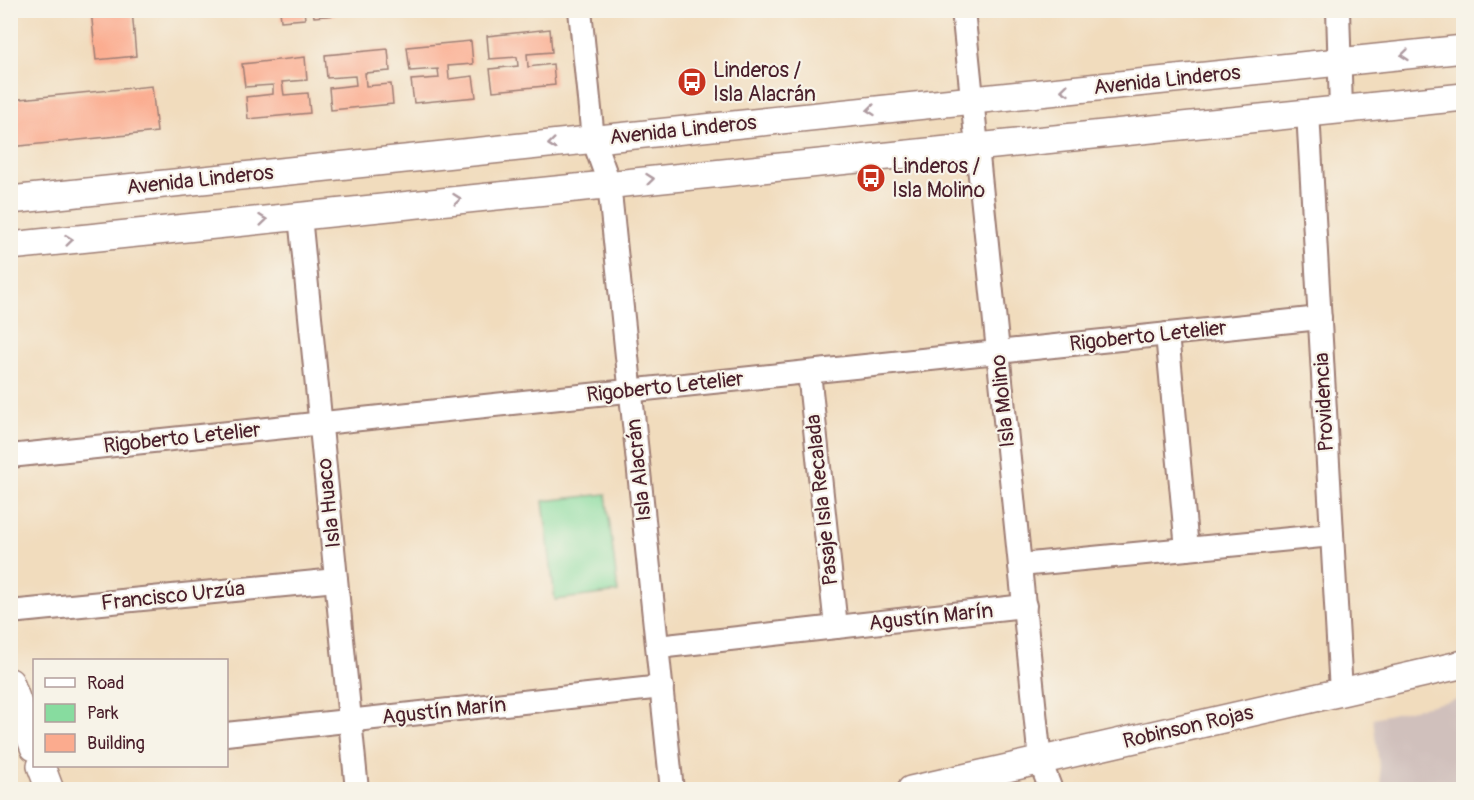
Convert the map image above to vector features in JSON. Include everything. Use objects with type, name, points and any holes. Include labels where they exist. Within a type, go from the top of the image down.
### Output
[{"type":"street","name":"Isla Alacrán","points":[[580,10],[593,139],[609,183],[672,789]]},
{"type":"street","name":"Isla Molino","points":[[963,10],[1040,761],[1051,789]]},
{"type":"street","points":[[1338,10],[1341,109]]},
{"type":"street","name":"Avenida Linderos","points":[[10,200],[1464,49]]},
{"type":"street","points":[[10,246],[1464,97]]},
{"type":"street","name":"Providencia","points":[[1308,112],[1341,692]]},
{"type":"street","name":"Isla Huaco","points":[[300,216],[357,789]]},
{"type":"street","name":"Rigoberto Letelier","points":[[10,456],[1320,318]]},
{"type":"street","points":[[1167,334],[1187,549]]},
{"type":"street","name":"Pasaje Isla Recalada","points":[[809,372],[836,627]]},
{"type":"street","points":[[1020,565],[1332,535]]},
{"type":"street","name":"Francisco Urzúa","points":[[10,612],[336,580]]},
{"type":"street","name":"Agustín Marín","points":[[658,647],[1025,606]]},
{"type":"street","name":"Robinson Rojas","points":[[911,789],[1464,664]]},
{"type":"street","points":[[10,682],[33,744]]},
{"type":"street","name":"Agustín Marín","points":[[228,734],[662,687]]},
{"type":"street","points":[[42,767],[50,789]]},
{"type":"shaded area","points":[[1463,698],[1463,789],[1382,789],[1373,718]]},
{"type":"green space","points":[[606,494],[618,592],[555,600],[543,501]]},
{"type":"building","points":[[91,10],[132,10],[136,56],[96,60]]},
{"type":"building","points":[[280,10],[304,10],[305,19],[281,21]]},
{"type":"building","points":[[313,10],[336,10],[336,15],[314,17]]},
{"type":"building","points":[[550,29],[552,52],[527,54],[528,67],[553,64],[555,85],[493,91],[490,69],[518,66],[517,57],[489,59],[487,36]]},
{"type":"building","points":[[471,41],[473,64],[448,66],[449,79],[473,76],[476,97],[414,103],[411,80],[439,78],[438,69],[410,71],[407,47]]},
{"type":"building","points":[[388,49],[390,71],[365,73],[366,86],[391,84],[393,104],[331,110],[329,88],[356,85],[355,76],[327,78],[325,55]]},
{"type":"building","points":[[305,57],[307,80],[282,82],[284,95],[308,93],[310,113],[248,119],[246,97],[273,94],[273,85],[245,87],[242,64]]},
{"type":"building","points":[[152,86],[157,132],[10,147],[10,100]]},
{"type":"place","name":"Linderos / Isla Alacrán","points":[[692,82]]},
{"type":"place","name":"Linderos / Isla Molino","points":[[871,178]]}]
